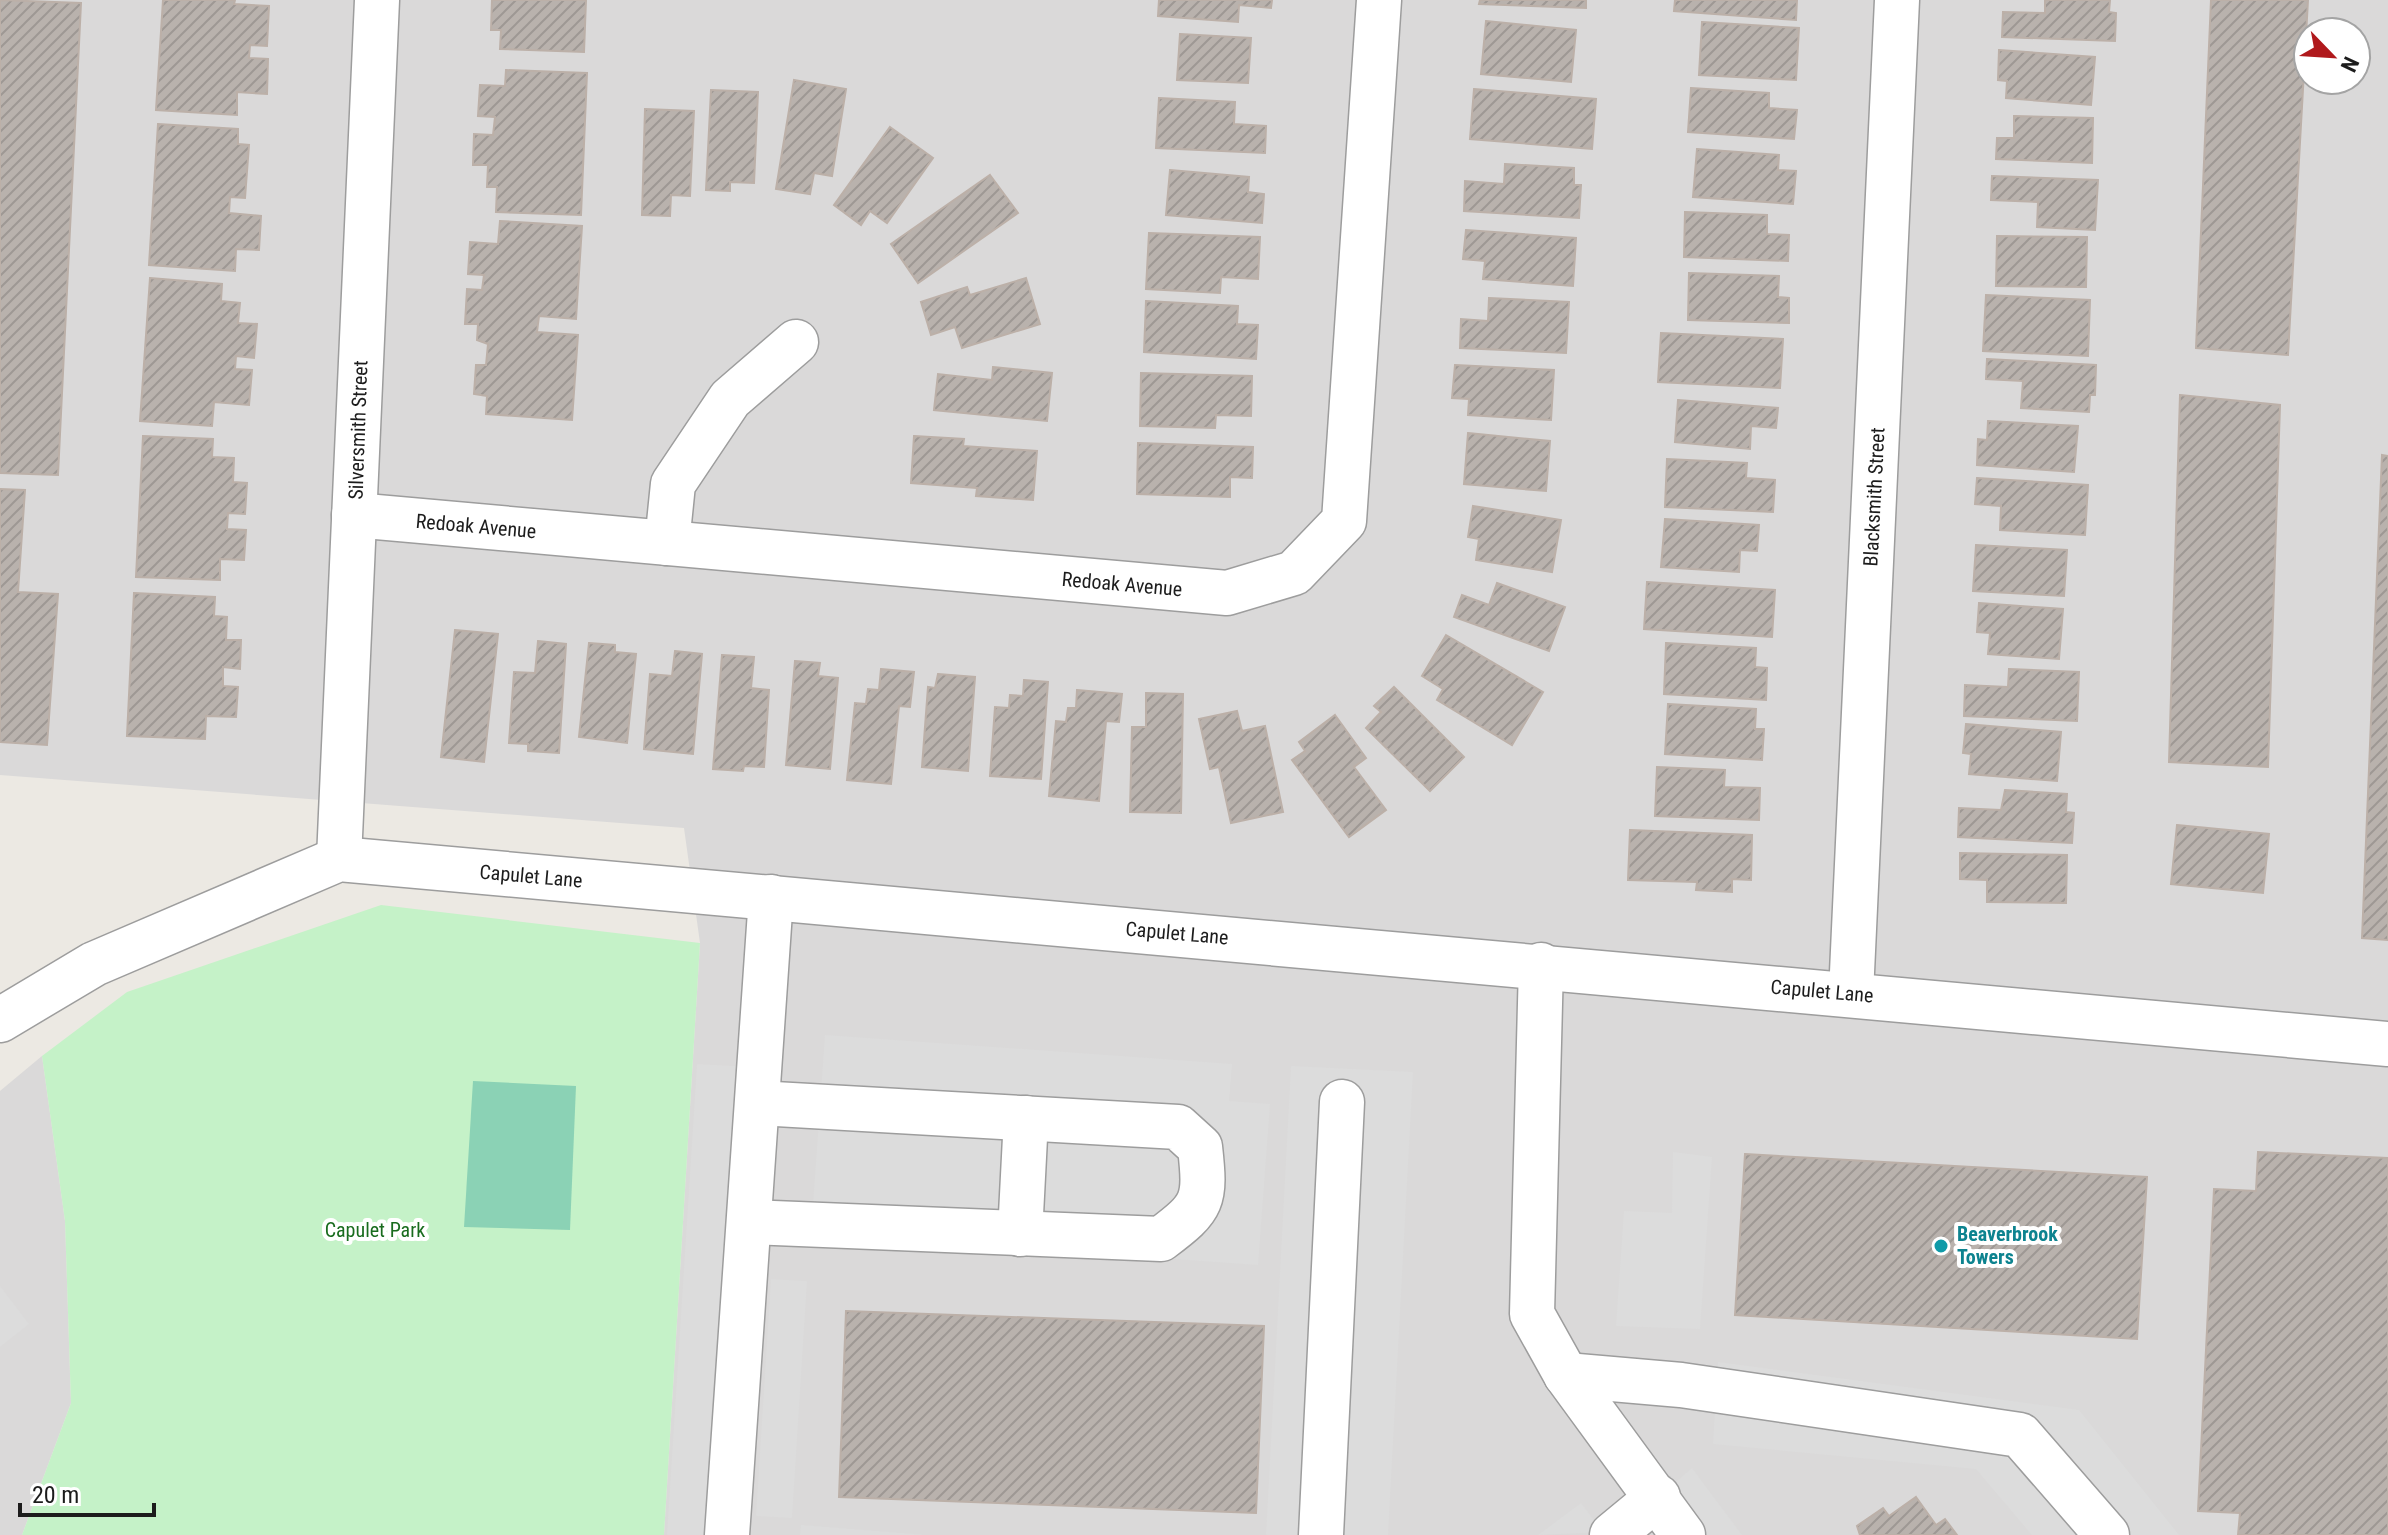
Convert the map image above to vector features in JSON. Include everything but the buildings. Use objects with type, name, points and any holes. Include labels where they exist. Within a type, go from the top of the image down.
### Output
[{"type":"street","name":"Silversmith Street","points":[[339,859],[377,0]]},
{"type":"street","name":"Redoak Avenue","points":[[354,515],[1227,593],[1294,573],[1344,521],[1379,0]]},
{"type":"street","name":"Blacksmith Street","points":[[1851,994],[1897,0]]},
{"type":"street","points":[[667,543],[673,484],[730,399],[796,342]]},
{"type":"street","name":"Capulet Lane","points":[[0,1020],[94,964],[339,859],[1541,965],[2388,1044]]},
{"type":"street","points":[[727,1535],[771,897]]},
{"type":"street","points":[[1541,965],[1532,1314],[1566,1375],[1683,1535]]},
{"type":"street","points":[[1321,1535],[1342,1102]]},
{"type":"street","points":[[750,1222],[1161,1239],[1192,1217],[1205,1189],[1200,1147],[1178,1127],[758,1103]]},
{"type":"street","points":[[1020,1234],[1026,1118]]},
{"type":"street","points":[[1566,1375],[1681,1385],[2020,1435],[2107,1535]]},
{"type":"street","points":[[1612,1535],[1658,1497]]},
{"type":"shaded area","points":[[0,0],[2388,0],[2388,1535],[664,1535],[700,943],[684,828],[0,775]]},
{"type":"shaded area","points":[[825,1035],[1232,1064],[1229,1101],[1270,1104],[1258,1265],[811,1233]]},
{"type":"shaded area","points":[[42,1056],[65,1221],[71,1403],[22,1535],[0,1535],[0,1091]]},
{"type":"shaded area","points":[[697,1064],[736,1066],[706,1535],[667,1535]]},
{"type":"shaded area","points":[[1291,1066],[1413,1072],[1388,1535],[1266,1535]]},
{"type":"shaded area","points":[[1673,1152],[1712,1157],[1700,1329],[1616,1326],[1624,1211],[1672,1213]]},
{"type":"shaded area","points":[[771,1279],[807,1281],[792,1518],[756,1516]]},
{"type":"shaded area","points":[[0,1286],[29,1324],[0,1347]]},
{"type":"shaded area","points":[[1718,1362],[2079,1410],[2179,1535],[2032,1535],[1976,1469],[1713,1444]]},
{"type":"shaded area","points":[[1692,1468],[1742,1535],[1684,1535],[1658,1497]]},
{"type":"shaded area","points":[[1581,1503],[1603,1532],[1538,1535]]},
{"type":"shaded area","points":[[801,1525],[926,1535],[800,1535]]},
{"type":"green space","name":"Capulet Park","points":[[381,905],[700,943],[664,1535],[22,1535],[71,1403],[65,1221],[42,1056],[127,992]]},
{"type":"green space","points":[[473,1081],[576,1086],[570,1230],[464,1227]]},
{"type":"place","name":"Beaverbrook Towers","points":[[1941,1246]]}]
